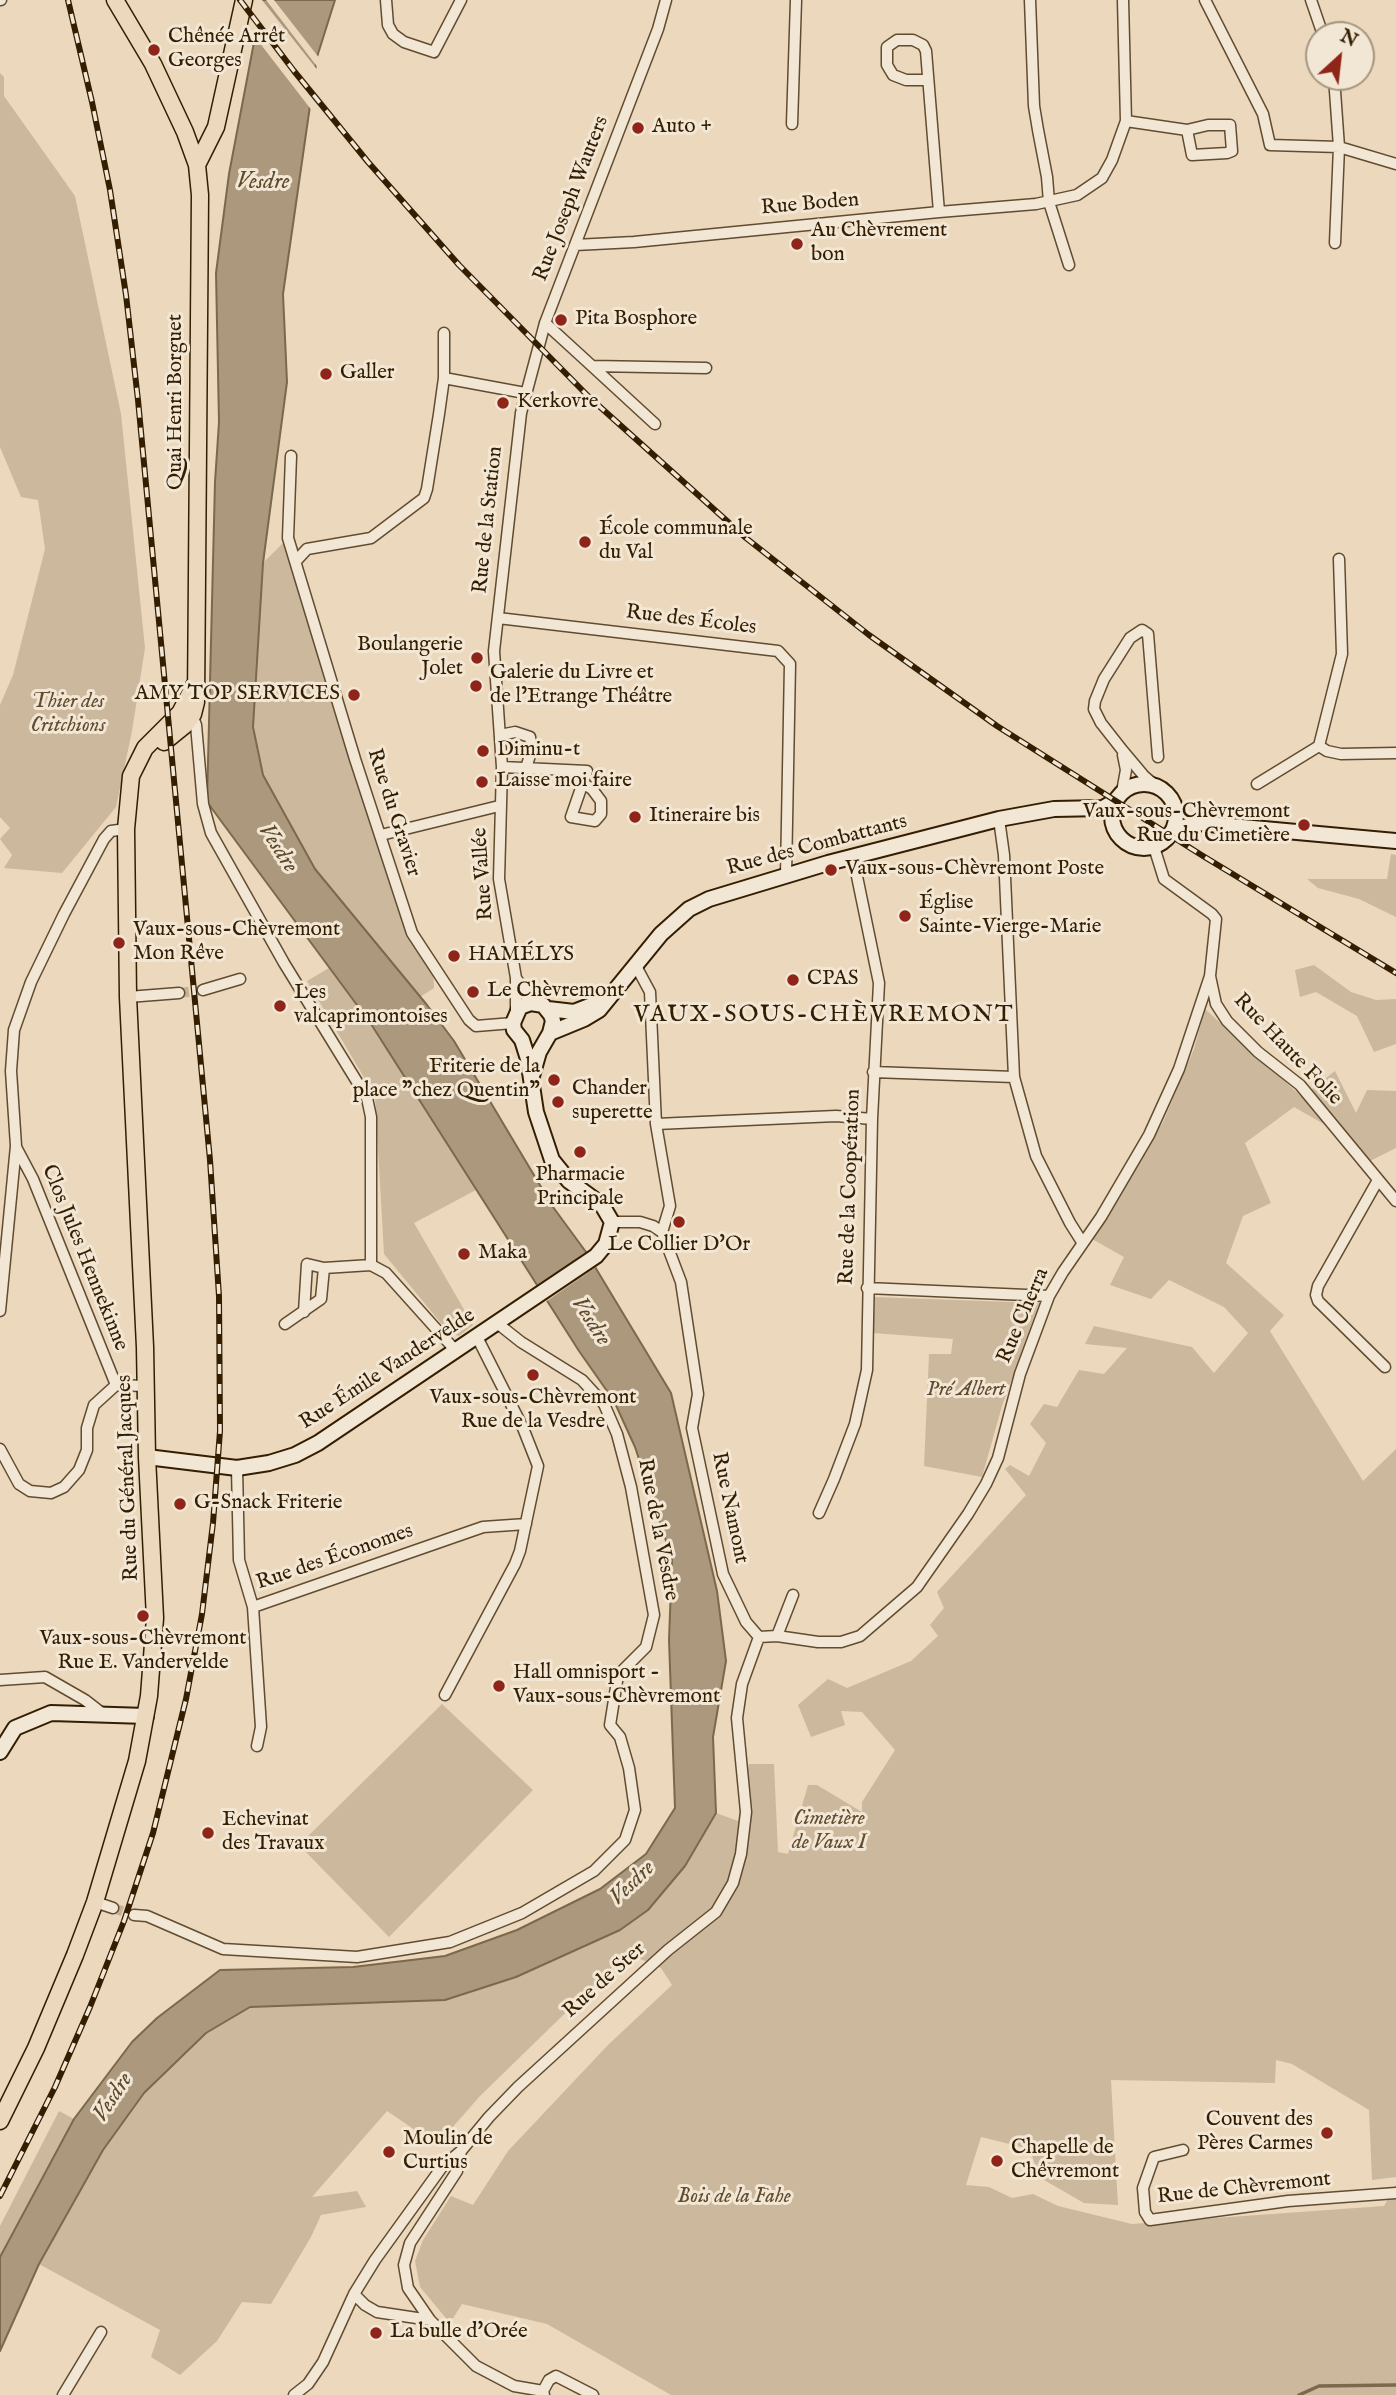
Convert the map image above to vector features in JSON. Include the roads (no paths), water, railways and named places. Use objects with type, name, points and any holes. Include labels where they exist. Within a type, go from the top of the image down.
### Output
[{"type":"main road","points":[[115,0],[153,64],[185,132],[197,165]]},
{"type":"main road","points":[[197,165],[216,127],[244,0]]},
{"type":"main road","points":[[185,132],[201,135],[216,127]]},
{"type":"main road","name":"Quai Henri Borguet","points":[[196,682],[200,209],[197,165]]},
{"type":"main road","name":"Rue du Général Jacques","points":[[0,2121],[36,2048],[95,1902],[134,1773],[146,1716],[155,1618],[128,997],[126,829],[131,776],[145,748],[188,710],[196,682]]},
{"type":"main road","points":[[1137,785],[1157,787],[1165,792],[1175,808],[1177,820],[1174,830],[1169,837],[1154,846],[1143,848],[1131,845],[1115,831],[1111,814],[1118,796],[1137,785]]},
{"type":"main road","name":"Rue des Combattants","points":[[548,1035],[599,1010],[661,934],[689,909],[709,898],[852,857],[1035,811],[1103,808],[1118,796]]},
{"type":"main road","points":[[1175,808],[1198,823]]},
{"type":"main road","name":"Rue des Combattants","points":[[1077,810],[1106,822],[1115,831]]},
{"type":"main road","points":[[1174,830],[1198,823],[1394,839]]},
{"type":"main road","name":"Rue des Combattants","points":[[543,1006],[566,1013],[574,1012],[607,998]]},
{"type":"main road","points":[[532,1076],[553,1021],[543,1006],[525,1004],[514,1017],[514,1030],[522,1040],[532,1076],[536,1112],[552,1160],[569,1181],[602,1205],[612,1222]]},
{"type":"main road","points":[[522,1040],[536,1043],[548,1035]]},
{"type":"main road","name":"Rue Émile Vandervelde","points":[[147,1457],[237,1468],[269,1463],[295,1455],[318,1443],[591,1260],[606,1244],[612,1222]]},
{"type":"main road","points":[[0,1752],[15,1728],[51,1713],[146,1716]]},
{"type":"street","points":[[386,0],[388,25],[393,34],[404,42],[434,52],[461,0]]},
{"type":"street","name":"Rue Joseph Wauters","points":[[525,393],[545,323],[661,21],[666,0]]},
{"type":"street","points":[[792,124],[796,0]]},
{"type":"street","points":[[1030,0],[1034,106],[1049,202],[1069,265]]},
{"type":"street","points":[[1123,0],[1126,121],[1187,130],[1208,125],[1230,125],[1232,150],[1227,153],[1192,155],[1187,130]]},
{"type":"street","points":[[1205,0],[1263,114],[1270,145],[1339,147],[1396,164]]},
{"type":"street","points":[[1311,0],[1318,21]]},
{"type":"street","points":[[928,80],[906,80],[893,75],[887,65],[887,47],[897,40],[913,40],[923,45],[926,51],[939,212]]},
{"type":"street","points":[[1335,91],[1339,147],[1335,243]]},
{"type":"street","name":"Rue Boden","points":[[575,245],[634,242],[1049,202],[1077,195],[1102,178],[1112,160],[1126,121]]},
{"type":"street","points":[[545,323],[655,424]]},
{"type":"street","points":[[296,561],[307,549],[371,538],[424,498],[444,378],[444,333]]},
{"type":"street","points":[[592,366],[706,368]]},
{"type":"street","points":[[444,378],[525,393]]},
{"type":"street","name":"Rue de la Station","points":[[494,651],[525,393]]},
{"type":"street","name":"Rue du Gravier","points":[[291,456],[288,538],[355,759],[412,933],[469,1020],[476,1026],[514,1017]]},
{"type":"street","points":[[1257,784],[1319,746],[1342,654],[1339,559]]},
{"type":"street","name":"Rue des Écoles","points":[[498,618],[778,651],[790,664],[786,875]]},
{"type":"street","points":[[1157,787],[1122,751],[1097,716],[1095,701],[1104,679],[1130,638],[1142,629],[1148,634],[1158,757]]},
{"type":"street","name":"Rue Vallée","points":[[494,651],[502,767],[499,879],[516,978],[514,1017]]},
{"type":"street","points":[[188,710],[196,725],[203,804],[211,833],[284,963],[366,1098],[371,1117],[372,1265]]},
{"type":"street","points":[[500,735],[515,733],[530,737],[532,749],[526,768]]},
{"type":"street","points":[[1319,746],[1341,754],[1396,753]]},
{"type":"street","points":[[1118,796],[1126,770],[1122,751]]},
{"type":"street","points":[[502,767],[587,771],[584,784]]},
{"type":"street","points":[[382,835],[499,806]]},
{"type":"street","points":[[999,820],[1004,855],[1014,1077],[1036,1156],[1082,1242]]},
{"type":"street","name":"Clos Jules Hennekinne","points":[[0,1311],[16,1146],[11,1071],[14,1030],[21,1007],[64,914],[104,839],[111,831],[126,829]]},
{"type":"street","name":"Rue Haute Folie","points":[[1154,846],[1164,879],[1216,919],[1210,976],[1216,1004],[1227,1021],[1258,1052],[1300,1085],[1396,1201]]},
{"type":"street","name":"Rue de la Coopération","points":[[819,1513],[834,1479],[863,1394],[867,1370],[873,1072],[879,983],[852,857]]},
{"type":"street","points":[[612,1222],[640,1222],[662,1232],[670,1206],[656,1124],[650,992],[636,965]]},
{"type":"street","name":"Rue Cherra","points":[[759,1637],[841,1642],[860,1636],[917,1587],[986,1484],[998,1458],[1020,1374],[1049,1296],[1082,1242],[1101,1217],[1149,1135],[1179,1069],[1210,976]]},
{"type":"street","points":[[203,990],[240,978]]},
{"type":"street","points":[[516,978],[525,992],[543,1006]]},
{"type":"street","points":[[128,997],[178,993]]},
{"type":"street","points":[[873,1072],[1014,1077]]},
{"type":"street","points":[[656,1124],[836,1116],[872,1119]]},
{"type":"street","name":"Clos Jules Hennekinne","points":[[16,1146],[33,1179],[116,1385]]},
{"type":"street","points":[[1378,1180],[1318,1286],[1316,1295],[1318,1301],[1385,1367]]},
{"type":"street","name":"Rue Namont","points":[[662,1232],[681,1282],[698,1394],[692,1428],[723,1574],[746,1622],[759,1637]]},
{"type":"street","points":[[304,1312],[307,1264],[324,1268],[372,1265],[386,1273],[456,1351]]},
{"type":"street","points":[[285,1324],[321,1298],[324,1268]]},
{"type":"street","points":[[867,1288],[1049,1296]]},
{"type":"street","name":"Rue de la Vesdre","points":[[134,1915],[147,1916],[223,1949],[357,1957],[450,1942],[522,1913],[594,1871],[625,1840],[635,1810],[629,1768],[620,1737],[610,1725],[618,1675],[646,1647],[654,1615],[631,1487],[617,1434],[604,1404],[582,1380],[521,1342],[497,1323]]},
{"type":"street","points":[[445,1695],[515,1564],[538,1466],[523,1428],[477,1337]]},
{"type":"street","name":"Clos Jules Hennekinne","points":[[0,1449],[19,1484],[30,1491],[51,1493],[64,1487],[79,1470],[87,1450],[87,1428],[94,1405],[116,1385],[145,1386]]},
{"type":"street","name":"Rue des Économes","points":[[237,1468],[239,1560],[253,1606],[483,1527],[526,1524]]},
{"type":"street","points":[[777,1636],[793,1595]]},
{"type":"street","points":[[253,1606],[261,1727],[257,1746]]},
{"type":"street","name":"Rue de Ster","points":[[461,2151],[518,2087],[668,1950],[716,1912],[733,1883],[746,1812],[737,1718],[742,1684],[759,1637]]},
{"type":"street","points":[[0,1680],[45,1677],[104,1714]]},
{"type":"street","points":[[95,1902],[113,1909]]},
{"type":"street","name":"Rue de Chèvremont","points":[[1183,2150],[1154,2157],[1143,2188],[1144,2212],[1150,2220],[1288,2201],[1396,2193]]},
{"type":"street","points":[[294,2395],[308,2384],[323,2361],[354,2294],[375,2260],[442,2167],[461,2151]]},
{"type":"street","points":[[461,2151],[457,2171],[410,2244],[404,2265],[408,2288],[430,2319],[481,2369],[514,2386],[544,2393],[549,2380],[556,2376],[593,2395]]},
{"type":"street","points":[[354,2294],[377,2312],[430,2319]]},
{"type":"street","points":[[64,2395],[101,2332]]},
{"type":"water","name":"Vesdre","points":[[262,0],[335,0],[317,57],[283,294],[287,382],[263,563],[253,727],[263,775],[315,869],[454,1041],[553,1207],[586,1252],[671,1393],[717,1591],[726,1661],[713,1737],[716,1813],[685,1866],[648,1910],[620,1930],[516,1977],[445,2000],[250,2007],[206,2033],[144,2093],[103,2150],[39,2264],[0,2351],[0,2257],[74,2119],[132,2042],[157,2018],[220,1970],[353,1967],[445,1956],[517,1930],[600,1889],[646,1854],[675,1808],[669,1640],[672,1559],[635,1447],[614,1401],[579,1351],[371,1024],[207,802],[215,482],[219,422],[216,273],[229,174]]},
{"type":"waterway","points":[[1299,2395],[1319,2386],[1396,2385]]},
{"type":"tunnel","points":[[179,993],[203,990]]},
{"type":"tunnel","points":[[113,1908],[134,1915]]},
{"type":"railway","points":[[0,2196],[55,2087],[90,2007],[124,1921],[153,1833],[186,1699],[202,1614],[220,1431],[219,1296],[210,1160],[138,400],[110,190],[68,0]]},
{"type":"railway","points":[[240,0],[368,162],[459,265],[589,397],[746,538],[869,635],[997,726],[1203,856],[1396,973]]},
{"type":"place","name":"Chênée Arrêt Georges","points":[[154,50]]},
{"type":"place","name":"Auto +","points":[[638,128]]},
{"type":"place","name":"Au Chèvrement bon","points":[[797,244]]},
{"type":"place","name":"Pita Bosphore","points":[[561,320]]},
{"type":"place","name":"Galler","points":[[326,374]]},
{"type":"place","name":"Kerkovre","points":[[503,403]]},
{"type":"place","name":"École communale du Val","points":[[585,542]]},
{"type":"place","name":"Boulangerie Jolet","points":[[477,658]]},
{"type":"place","name":"Galerie du Livre et de l’Etrange Théâtre","points":[[476,686]]},
{"type":"place","name":"AMY TOP SERVICES","points":[[354,695]]},
{"type":"place","name":"Diminu-t","points":[[483,751]]},
{"type":"place","name":"Laisse moi faire","points":[[482,782]]},
{"type":"place","name":"Itineraire bis","points":[[635,817]]},
{"type":"place","name":"Vaux-sous-Chèvremont Rue du Cimetière","points":[[1304,825]]},
{"type":"place","name":"Vaux-sous-Chèvremont Poste","points":[[831,870]]},
{"type":"place","name":"Église Sainte-Vierge-Marie","points":[[905,916]]},
{"type":"place","name":"Vaux-sous-Chèvremont Mon Rêve","points":[[119,943]]},
{"type":"place","name":"HAMÉLYS","points":[[454,956]]},
{"type":"place","name":"CPAS","points":[[793,980]]},
{"type":"place","name":"Le Chèvremont","points":[[473,992]]},
{"type":"place","name":"Les valcaprimontoises","points":[[280,1006]]},
{"type":"place","name":"Friterie de la place \"chez Quentin\"","points":[[554,1080]]},
{"type":"place","name":"Chander superette","points":[[558,1102]]},
{"type":"place","name":"Pharmacie Principale","points":[[580,1152]]},
{"type":"place","name":"Le Collier D'Or","points":[[679,1222]]},
{"type":"place","name":"Maka","points":[[464,1254]]},
{"type":"place","name":"Vaux-sous-Chèvremont Rue de la Vesdre","points":[[533,1375]]},
{"type":"place","name":"G-Snack Friterie","points":[[180,1504]]},
{"type":"place","name":"Vaux-sous-Chèvremont Rue E. Vandervelde","points":[[143,1616]]},
{"type":"place","name":"Hall omnisport - Vaux-sous-Chèvremont","points":[[499,1686]]},
{"type":"place","name":"Echevinat des Travaux","points":[[208,1833]]},
{"type":"place","name":"Couvent des Pères Carmes","points":[[1327,2133]]},
{"type":"place","name":"Moulin de Curtius","points":[[389,2152]]},
{"type":"place","name":"Chapelle de Chêvremont","points":[[997,2161]]},
{"type":"place","name":"La bulle d'Orée","points":[[376,2333]]},
{"type":"district","name":"VAUX-SOUS-CHÈVREMONT","points":[[824,1016]]},
{"type":"park label","name":"Thier des Critchions","points":[[68,715]]},
{"type":"park label","name":"Pré Albert","points":[[966,1391]]},
{"type":"park label","name":"Cimetière de Vaux I","points":[[829,1832]]},
{"type":"park label","name":"Bois de la Fahe","points":[[734,2198]]}]
